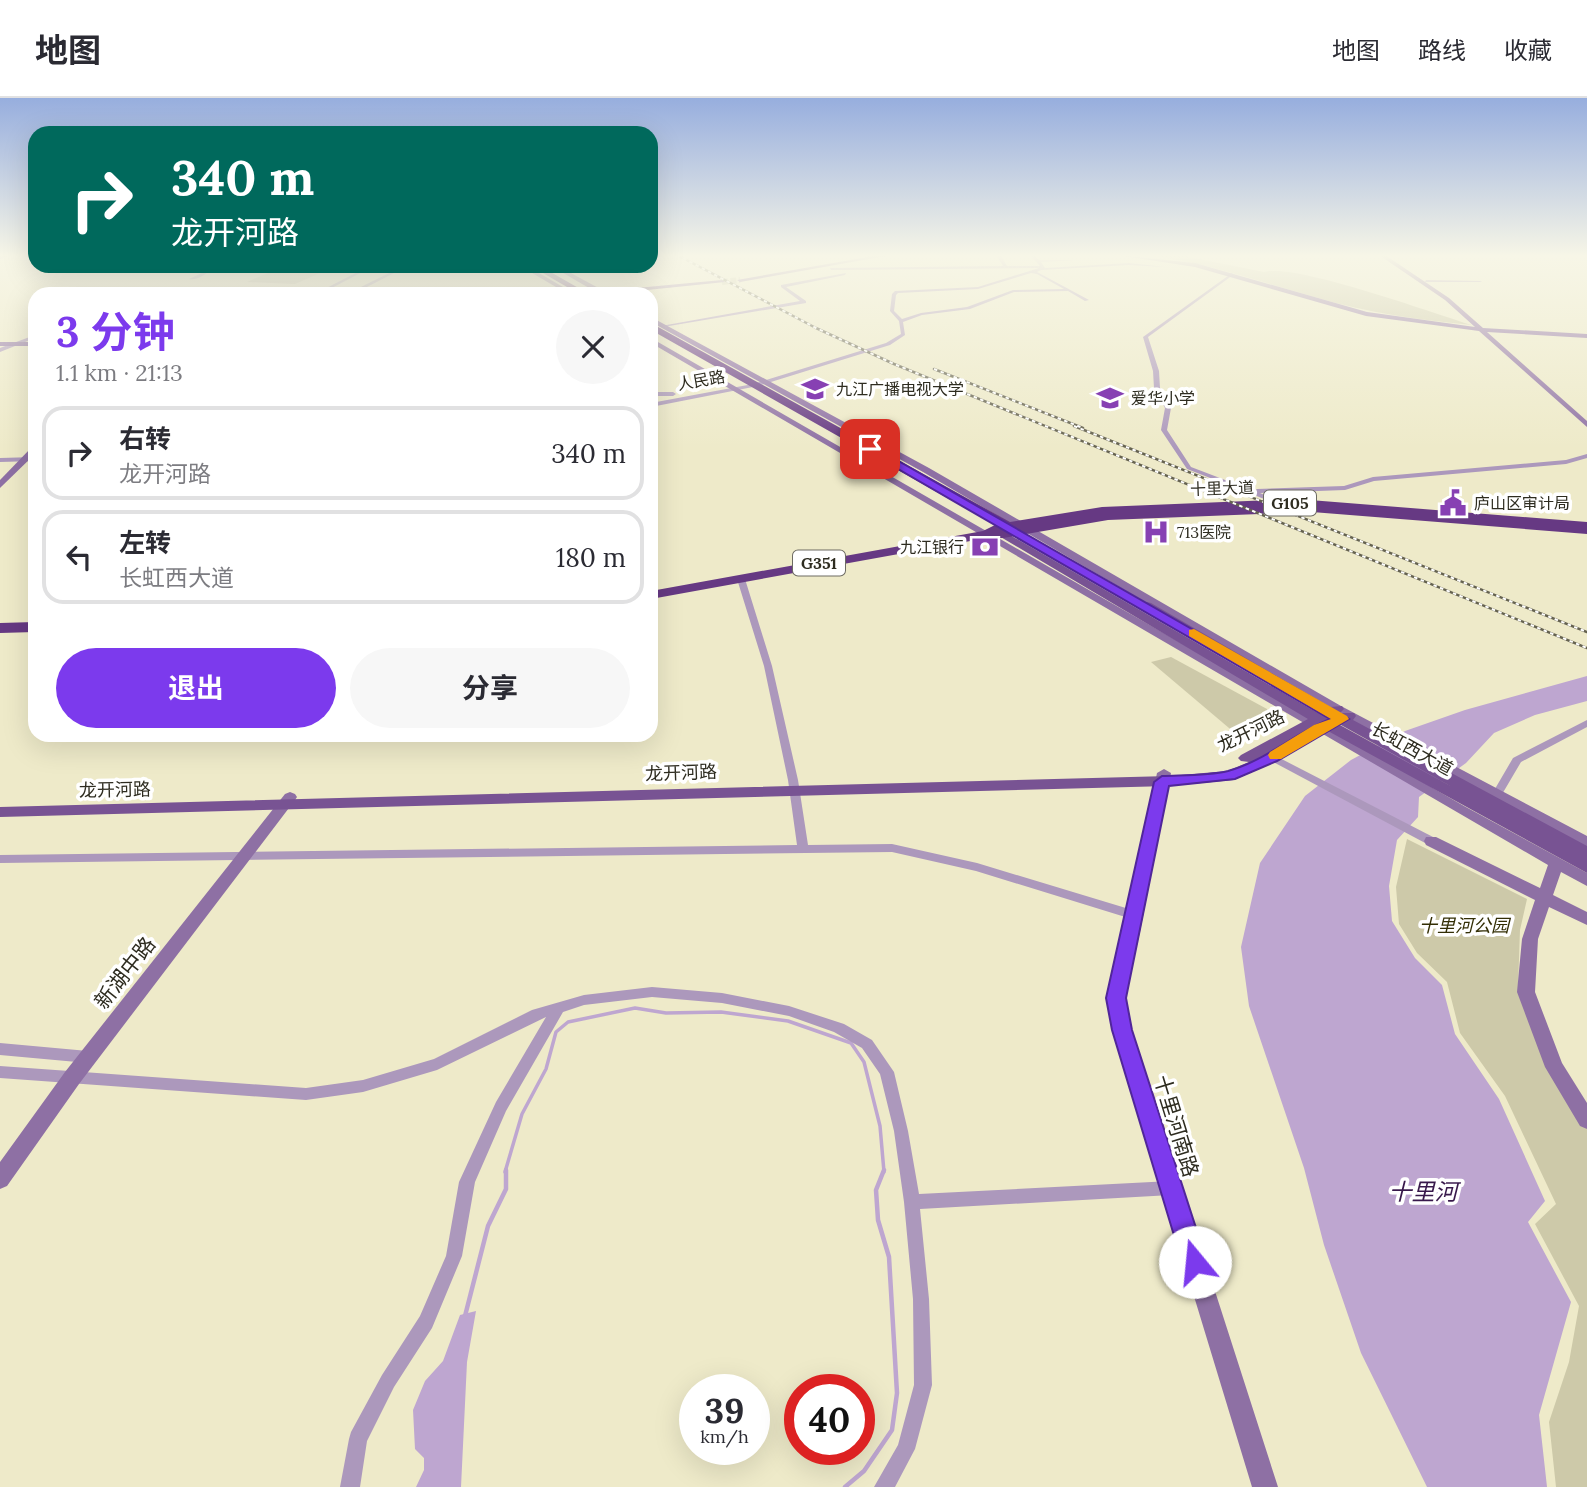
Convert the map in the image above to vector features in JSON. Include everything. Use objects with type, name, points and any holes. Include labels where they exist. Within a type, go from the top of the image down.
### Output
[{"type":"highway","points":[[658,330],[1008,530]]},
{"type":"highway","name":"十里大道","points":[[658,594],[1102,511],[1282,503],[1321,504],[1587,528]]},
{"type":"highway","name":"十里大道","points":[[1008,530],[1108,516],[1312,508],[1587,528]]},
{"type":"highway","points":[[0,628],[28,627]]},
{"type":"main road","name":"长虹西大道","points":[[1008,530],[1335,723],[1587,853]]},
{"type":"main road","name":"龙开河路","points":[[0,812],[793,784],[1230,776],[1267,754],[1335,723]]},
{"type":"main road","name":"长虹西大道","points":[[1479,798],[1587,867]]},
{"type":"main road","name":"龙开河路","points":[[0,802],[286,802]]},
{"type":"street","points":[[658,327],[699,320]]},
{"type":"street","points":[[1168,320],[1145,337],[1156,371],[1157,388],[1167,408],[1164,430],[1189,468],[1282,503]]},
{"type":"street","points":[[1401,320],[1436,326],[1587,336]]},
{"type":"street","points":[[1474,320],[1587,418]]},
{"type":"street","points":[[1474,320],[1587,425]]},
{"type":"street","name":"人民路","points":[[658,404],[756,384],[888,344],[903,335],[901,321]]},
{"type":"street","points":[[658,330],[756,384],[926,470],[1008,530]]},
{"type":"street","points":[[0,350],[28,339]]},
{"type":"street","points":[[0,344],[28,344]]},
{"type":"street","points":[[658,344],[734,388],[1008,530],[1335,723],[1479,798],[1587,842]]},
{"type":"street","points":[[658,394],[710,393]]},
{"type":"street","points":[[1251,491],[1345,488],[1373,479],[1566,463],[1587,456]]},
{"type":"street","points":[[0,460],[28,459]]},
{"type":"street","points":[[0,485],[28,461]]},
{"type":"street","points":[[741,579],[768,666],[793,784],[803,848]]},
{"type":"street","points":[[1479,798],[1517,760],[1587,723]]},
{"type":"street","points":[[1267,754],[1431,841],[1587,919]]},
{"type":"street","name":"十里河南路","points":[[1163,777],[1116,998],[1122,1030],[1265,1487]]},
{"type":"street","points":[[1479,798],[1556,863],[1587,880]]},
{"type":"street","name":"新湖中路","points":[[0,1179],[72,1077],[286,802]]},
{"type":"street","points":[[0,859],[892,848],[977,867],[1135,915]]},
{"type":"street","points":[[1556,863],[1530,939],[1526,992],[1554,1067],[1587,1120]]},
{"type":"street","points":[[0,1072],[306,1094],[363,1086],[437,1064],[537,1014],[584,1000],[652,992],[722,998],[789,1011],[839,1028],[867,1044],[887,1072],[901,1131],[912,1202],[921,1299],[923,1385],[906,1449],[884,1487]]},
{"type":"street","points":[[350,1487],[358,1439],[388,1381],[426,1322],[454,1256],[467,1182],[501,1107],[558,1008]]},
{"type":"street","points":[[0,1049],[88,1057]]},
{"type":"street","points":[[912,1202],[1171,1188]]},
{"type":"green space","points":[[1429,320],[1456,320],[1472,325]]},
{"type":"green space","points":[[1171,657],[1267,709],[1270,718],[1265,726],[1242,739],[1151,662]]},
{"type":"green space","name":"十里河公园","points":[[1407,839],[1527,899],[1520,930],[1518,988],[1546,1064],[1587,1129],[1587,1487],[1556,1487],[1549,1422],[1569,1362],[1579,1306],[1535,1224],[1556,1204],[1505,1096],[1460,1033],[1447,982],[1417,953],[1399,924],[1396,887]]},
{"type":"water","name":"十里河","points":[[1587,676],[1587,701],[1535,715],[1494,733],[1466,763],[1419,797],[1418,817],[1397,840],[1389,886],[1392,921],[1415,958],[1442,985],[1455,1034],[1499,1099],[1545,1201],[1528,1222],[1571,1302],[1539,1415],[1547,1487],[1427,1487],[1361,1353],[1324,1245],[1304,1168],[1249,1006],[1241,947],[1260,863],[1305,796],[1351,760],[1405,731],[1465,710]]},
{"type":"water","points":[[476,1311],[467,1362],[461,1487],[416,1487],[424,1470],[424,1458],[415,1449],[413,1410],[425,1381],[443,1361],[460,1315]]},
{"type":"waterway","points":[[505,1172],[522,1114],[546,1069],[556,1032],[568,1022],[635,1008],[666,1013],[721,1012],[788,1021],[851,1043],[864,1062],[880,1126],[884,1170]]},
{"type":"waterway","points":[[465,1316],[488,1226],[506,1189],[506,1170]]},
{"type":"waterway","points":[[845,1487],[864,1471],[892,1430],[897,1393],[889,1257],[878,1220],[876,1190],[884,1170]]},
{"type":"railway","points":[[800,320],[894,364],[1587,648]]},
{"type":"railway","points":[[934,369],[1083,428]]},
{"type":"railway","points":[[1074,426],[1587,632]]},
{"type":"slow traffic","points":[[1194,633],[1342,719],[1276,755]]},
{"type":"place","name":"九江广播电视大学","points":[[815,389]]},
{"type":"place","name":"爱华小学","points":[[1110,398]]},
{"type":"place","name":"庐山区审计局","points":[[1453,503]]},
{"type":"place","name":"713医院","points":[[1156,532]]},
{"type":"place","name":"九江银行","points":[[985,547]]},
{"type":"route","points":[[870,449],[1342,719],[1272,758],[1230,776],[1162,782],[1116,998],[1122,1030],[1195,1262]]}]
